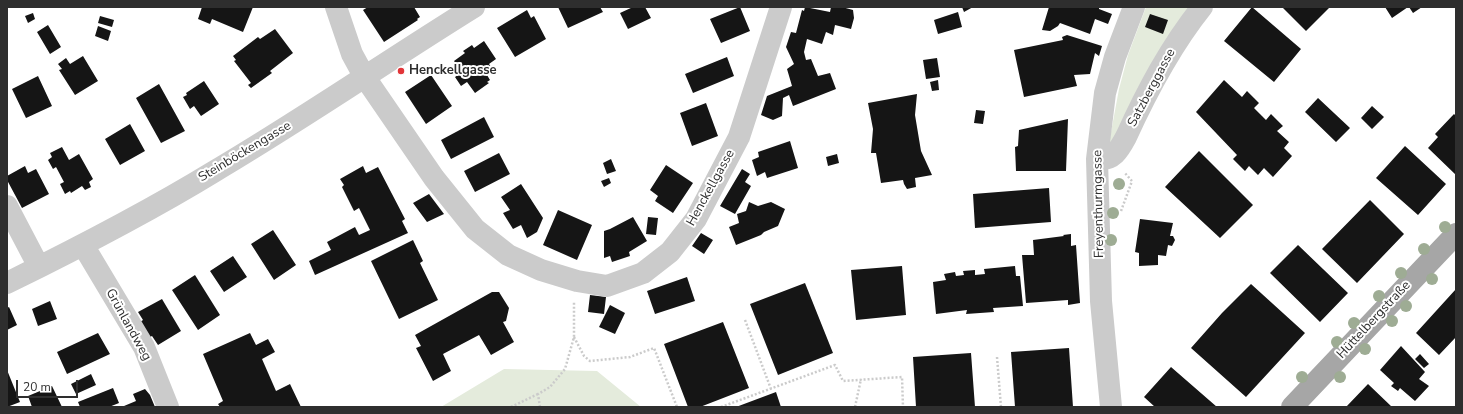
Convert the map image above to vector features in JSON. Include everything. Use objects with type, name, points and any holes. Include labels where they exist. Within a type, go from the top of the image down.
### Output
[{"type":"main road","name":"Hüttelbergstraße","points":[[1292,407],[1456,234]]},
{"type":"street","name":"Henckellgasse","points":[[336,7],[352,54],[364,76],[434,178],[475,229],[508,255],[541,270],[577,281],[607,286],[643,273],[670,252],[696,219],[739,137],[781,7]]},
{"type":"street","name":"Steinböckengasse","points":[[7,283],[83,245],[214,172],[270,138],[364,76],[474,7]]},
{"type":"street","name":"Freyenthurmgasse","points":[[1111,407],[1101,301],[1096,159],[1105,93],[1115,57],[1134,7]]},
{"type":"street","name":"Satzberggasse","points":[[1096,159],[1106,159],[1111,157],[1120,148],[1159,69],[1184,29],[1202,7]]},
{"type":"street","points":[[7,206],[39,267]]},
{"type":"street","name":"Grünlandweg","points":[[83,245],[144,347],[168,407]]},
{"type":"path","points":[[511,407],[550,387],[565,368],[574,337],[573,294],[577,281]]},
{"type":"path","points":[[745,320],[771,389]]},
{"type":"path","points":[[574,337],[584,356],[590,361],[630,357],[654,348],[677,407]]},
{"type":"path","points":[[997,357],[1001,407]]},
{"type":"path","points":[[721,407],[835,365],[843,381],[902,377],[904,407]]},
{"type":"path","points":[[855,407],[860,379]]},
{"type":"path","points":[[538,394],[540,407]]},
{"type":"green space","points":[[1146,7],[1192,7],[1114,146],[1109,143],[1119,89],[1128,55]]},
{"type":"green space","points":[[504,369],[597,371],[641,407],[441,407]]},
{"type":"building","points":[[202,7],[253,7],[243,32],[212,19],[210,24],[198,19]]},
{"type":"building","points":[[368,7],[414,7],[420,17],[417,19],[418,20],[384,42],[363,10]]},
{"type":"building","points":[[558,7],[600,7],[603,12],[568,28]]},
{"type":"building","points":[[633,7],[645,7],[651,18],[628,29],[620,13]]},
{"type":"building","points":[[740,7],[750,31],[721,43],[710,19]]},
{"type":"building","points":[[805,7],[830,12],[831,7],[842,7],[853,10],[854,18],[851,29],[835,25],[833,35],[826,32],[822,44],[807,39],[804,52],[806,60],[811,59],[818,76],[830,73],[836,89],[793,106],[789,95],[783,98],[782,116],[773,120],[761,115],[767,96],[792,86],[787,69],[794,64],[786,47],[791,32],[796,33],[802,10],[804,11]]},
{"type":"building","points":[[962,7],[973,7],[964,12]]},
{"type":"building","points":[[1049,7],[1099,7],[1099,9],[1112,14],[1108,24],[1095,19],[1090,34],[1060,23],[1050,31],[1042,30]]},
{"type":"building","points":[[1252,7],[1301,49],[1274,82],[1224,41]]},
{"type":"building","points":[[1282,7],[1330,7],[1306,31]]},
{"type":"building","points":[[1385,7],[1408,7],[1392,18]]},
{"type":"building","points":[[1409,7],[1422,7],[1413,13]]},
{"type":"building","points":[[527,10],[531,18],[534,16],[546,39],[515,57],[497,28]]},
{"type":"building","points":[[958,12],[962,27],[938,34],[934,20]]},
{"type":"building","points":[[33,13],[35,19],[28,23],[25,16]]},
{"type":"building","points":[[1150,14],[1168,20],[1163,34],[1145,27]]},
{"type":"building","points":[[100,16],[114,20],[112,27],[98,23]]},
{"type":"building","points":[[48,25],[61,47],[50,54],[37,32]]},
{"type":"building","points":[[98,26],[111,31],[108,41],[95,36]]},
{"type":"building","points":[[275,29],[293,53],[270,71],[272,73],[251,88],[248,85],[251,83],[234,61],[236,60],[233,56],[258,37],[260,39]]},
{"type":"building","points":[[1067,35],[1102,46],[1099,56],[1095,53],[1090,74],[1074,75],[1077,86],[1024,97],[1014,50],[1063,40],[1062,37]]},
{"type":"building","points":[[484,41],[496,59],[489,64],[491,67],[487,75],[490,80],[487,82],[489,83],[475,93],[467,82],[461,86],[455,77],[462,72],[454,61],[465,53],[463,51],[472,45],[474,48]]},
{"type":"building","points":[[83,56],[98,81],[75,95],[59,70],[62,69],[58,64],[66,58],[70,64]]},
{"type":"building","points":[[727,57],[734,76],[693,93],[685,74]]},
{"type":"building","points":[[937,58],[940,77],[926,79],[923,60]]},
{"type":"building","points":[[431,75],[452,106],[426,124],[405,92]]},
{"type":"building","points":[[38,76],[52,106],[26,118],[12,89]]},
{"type":"building","points":[[938,80],[939,90],[932,91],[930,82]]},
{"type":"building","points":[[1224,80],[1242,97],[1247,91],[1259,103],[1254,108],[1266,120],[1271,114],[1283,126],[1277,131],[1289,142],[1284,148],[1292,156],[1273,177],[1264,168],[1258,175],[1249,166],[1245,171],[1233,159],[1237,155],[1196,112]]},
{"type":"building","points":[[204,81],[219,104],[201,116],[194,106],[190,109],[183,97],[187,95],[186,93]]},
{"type":"building","points":[[159,84],[185,131],[161,143],[136,98]]},
{"type":"building","points":[[917,94],[915,115],[921,151],[932,175],[915,178],[916,187],[907,189],[903,180],[881,183],[876,153],[871,153],[873,129],[868,103]]},
{"type":"building","points":[[1318,98],[1350,128],[1336,142],[1305,112]]},
{"type":"building","points":[[706,103],[718,136],[692,146],[680,113]]},
{"type":"building","points":[[1372,106],[1384,117],[1372,129],[1361,118]]},
{"type":"building","points":[[976,110],[985,111],[983,124],[974,123]]},
{"type":"building","points":[[1454,114],[1456,116],[1456,175],[1428,148],[1438,137],[1435,134]]},
{"type":"building","points":[[484,117],[494,137],[451,159],[441,140]]},
{"type":"building","points":[[1068,119],[1066,171],[1016,171],[1015,147],[1018,146],[1019,130]]},
{"type":"building","points":[[130,124],[145,151],[120,165],[105,139]]},
{"type":"building","points":[[790,141],[798,168],[767,178],[765,172],[757,176],[752,160],[759,157],[758,152]]},
{"type":"building","points":[[1405,146],[1446,184],[1418,215],[1376,178]]},
{"type":"building","points":[[62,147],[69,160],[79,154],[93,179],[89,182],[91,187],[85,190],[82,186],[71,193],[70,191],[65,194],[60,184],[64,182],[56,167],[53,169],[48,160],[52,157],[50,153]]},
{"type":"building","points":[[1199,151],[1253,205],[1220,238],[1165,187]]},
{"type":"building","points":[[499,153],[510,174],[475,192],[464,171]]},
{"type":"building","points":[[837,154],[839,163],[828,166],[826,157]]},
{"type":"building","points":[[611,159],[616,171],[607,174],[603,163]]},
{"type":"building","points":[[666,165],[693,183],[673,213],[655,201],[658,196],[650,190]]},
{"type":"building","points":[[25,166],[28,173],[36,169],[49,194],[22,208],[7,180],[7,176]]},
{"type":"building","points":[[363,166],[366,173],[378,167],[405,219],[402,221],[408,233],[315,275],[309,261],[331,250],[327,242],[355,227],[359,235],[370,230],[359,208],[354,211],[342,187],[344,185],[340,179]]},
{"type":"building","points":[[742,169],[750,174],[745,182],[751,186],[735,214],[720,206]]},
{"type":"building","points":[[609,178],[611,183],[604,187],[601,181]]},
{"type":"building","points":[[521,184],[543,218],[537,232],[527,238],[521,225],[513,229],[503,213],[510,210],[501,197]]},
{"type":"building","points":[[1049,188],[1051,222],[975,228],[973,194]]},
{"type":"building","points":[[429,194],[444,214],[427,222],[413,203]]},
{"type":"building","points":[[1370,200],[1404,234],[1357,283],[1322,249]]},
{"type":"building","points":[[749,202],[758,206],[771,202],[785,209],[778,226],[736,245],[729,227],[739,223],[737,214],[746,211]]},
{"type":"building","points":[[558,210],[592,225],[577,260],[543,245]]},
{"type":"building","points":[[633,217],[647,241],[629,252],[630,256],[612,262],[610,256],[604,258],[604,231]]},
{"type":"building","points":[[648,217],[658,218],[656,235],[646,234]]},
{"type":"building","points":[[1140,219],[1173,223],[1170,236],[1173,236],[1175,240],[1172,246],[1168,245],[1166,256],[1158,255],[1158,265],[1139,266],[1139,253],[1135,252]]},
{"type":"building","points":[[273,230],[296,265],[274,280],[251,244]]},
{"type":"building","points":[[701,233],[713,240],[704,254],[692,246]]},
{"type":"building","points":[[1071,234],[1071,246],[1076,245],[1080,303],[1068,305],[1068,300],[1026,303],[1022,255],[1034,255],[1033,240]]},
{"type":"building","points":[[413,240],[423,261],[420,263],[438,300],[399,319],[371,261]]},
{"type":"building","points":[[1298,245],[1348,293],[1320,322],[1270,273]]},
{"type":"building","points":[[233,256],[247,277],[224,292],[210,271]]},
{"type":"building","points":[[902,266],[906,315],[856,320],[851,270]]},
{"type":"building","points":[[1015,266],[1016,276],[1020,276],[1023,306],[993,308],[994,312],[966,314],[967,310],[936,314],[933,282],[946,280],[944,274],[955,272],[956,276],[964,275],[963,271],[975,270],[975,275],[985,274],[984,269]]},
{"type":"building","points":[[195,275],[220,315],[198,330],[172,290]]},
{"type":"building","points":[[687,277],[695,301],[655,314],[647,291]]},
{"type":"building","points":[[805,283],[833,353],[778,375],[750,304]]},
{"type":"building","points":[[1251,284],[1305,333],[1246,397],[1191,348],[1222,313]]},
{"type":"building","points":[[1456,289],[1456,337],[1439,355],[1416,333]]},
{"type":"building","points":[[492,292],[499,292],[509,308],[506,321],[503,322],[514,342],[491,355],[479,335],[443,354],[451,371],[433,381],[416,348],[421,346],[415,335]]},
{"type":"building","points":[[590,295],[606,297],[604,314],[588,312]]},
{"type":"building","points":[[162,299],[181,331],[158,345],[152,336],[148,338],[140,322],[143,320],[138,312]]},
{"type":"building","points":[[50,301],[57,319],[38,326],[32,309]]},
{"type":"building","points":[[610,305],[625,313],[615,334],[599,327]]},
{"type":"building","points":[[9,307],[17,325],[7,330],[7,308]]},
{"type":"building","points":[[723,322],[749,388],[700,407],[688,407],[664,344]]},
{"type":"building","points":[[98,333],[110,354],[67,374],[57,352]]},
{"type":"building","points":[[250,333],[256,345],[268,339],[275,352],[262,359],[276,391],[290,384],[301,407],[220,407],[218,404],[223,401],[203,354]]},
{"type":"building","points":[[1401,346],[1425,372],[1419,379],[1429,386],[1415,401],[1400,388],[1398,391],[1391,386],[1394,383],[1380,370]]},
{"type":"building","points":[[1069,348],[1073,407],[1015,407],[1011,352]]},
{"type":"building","points":[[971,353],[975,407],[916,407],[913,357]]},
{"type":"building","points":[[1420,354],[1429,364],[1424,368],[1415,359]]},
{"type":"building","points":[[1171,367],[1217,407],[1155,407],[1144,397]]},
{"type":"building","points":[[7,370],[20,402],[7,407]]},
{"type":"building","points":[[91,374],[96,385],[76,394],[71,384]]},
{"type":"building","points":[[1368,384],[1392,407],[1346,407]]},
{"type":"building","points":[[52,386],[62,407],[32,407],[28,396]]},
{"type":"building","points":[[113,388],[119,403],[109,407],[80,407],[78,402]]},
{"type":"building","points":[[145,389],[150,395],[155,407],[124,406],[136,401],[133,394]]},
{"type":"building","points":[[776,392],[781,407],[736,407]]},
{"type":"place","name":"Henckellgasse","points":[[401,71]]}]
